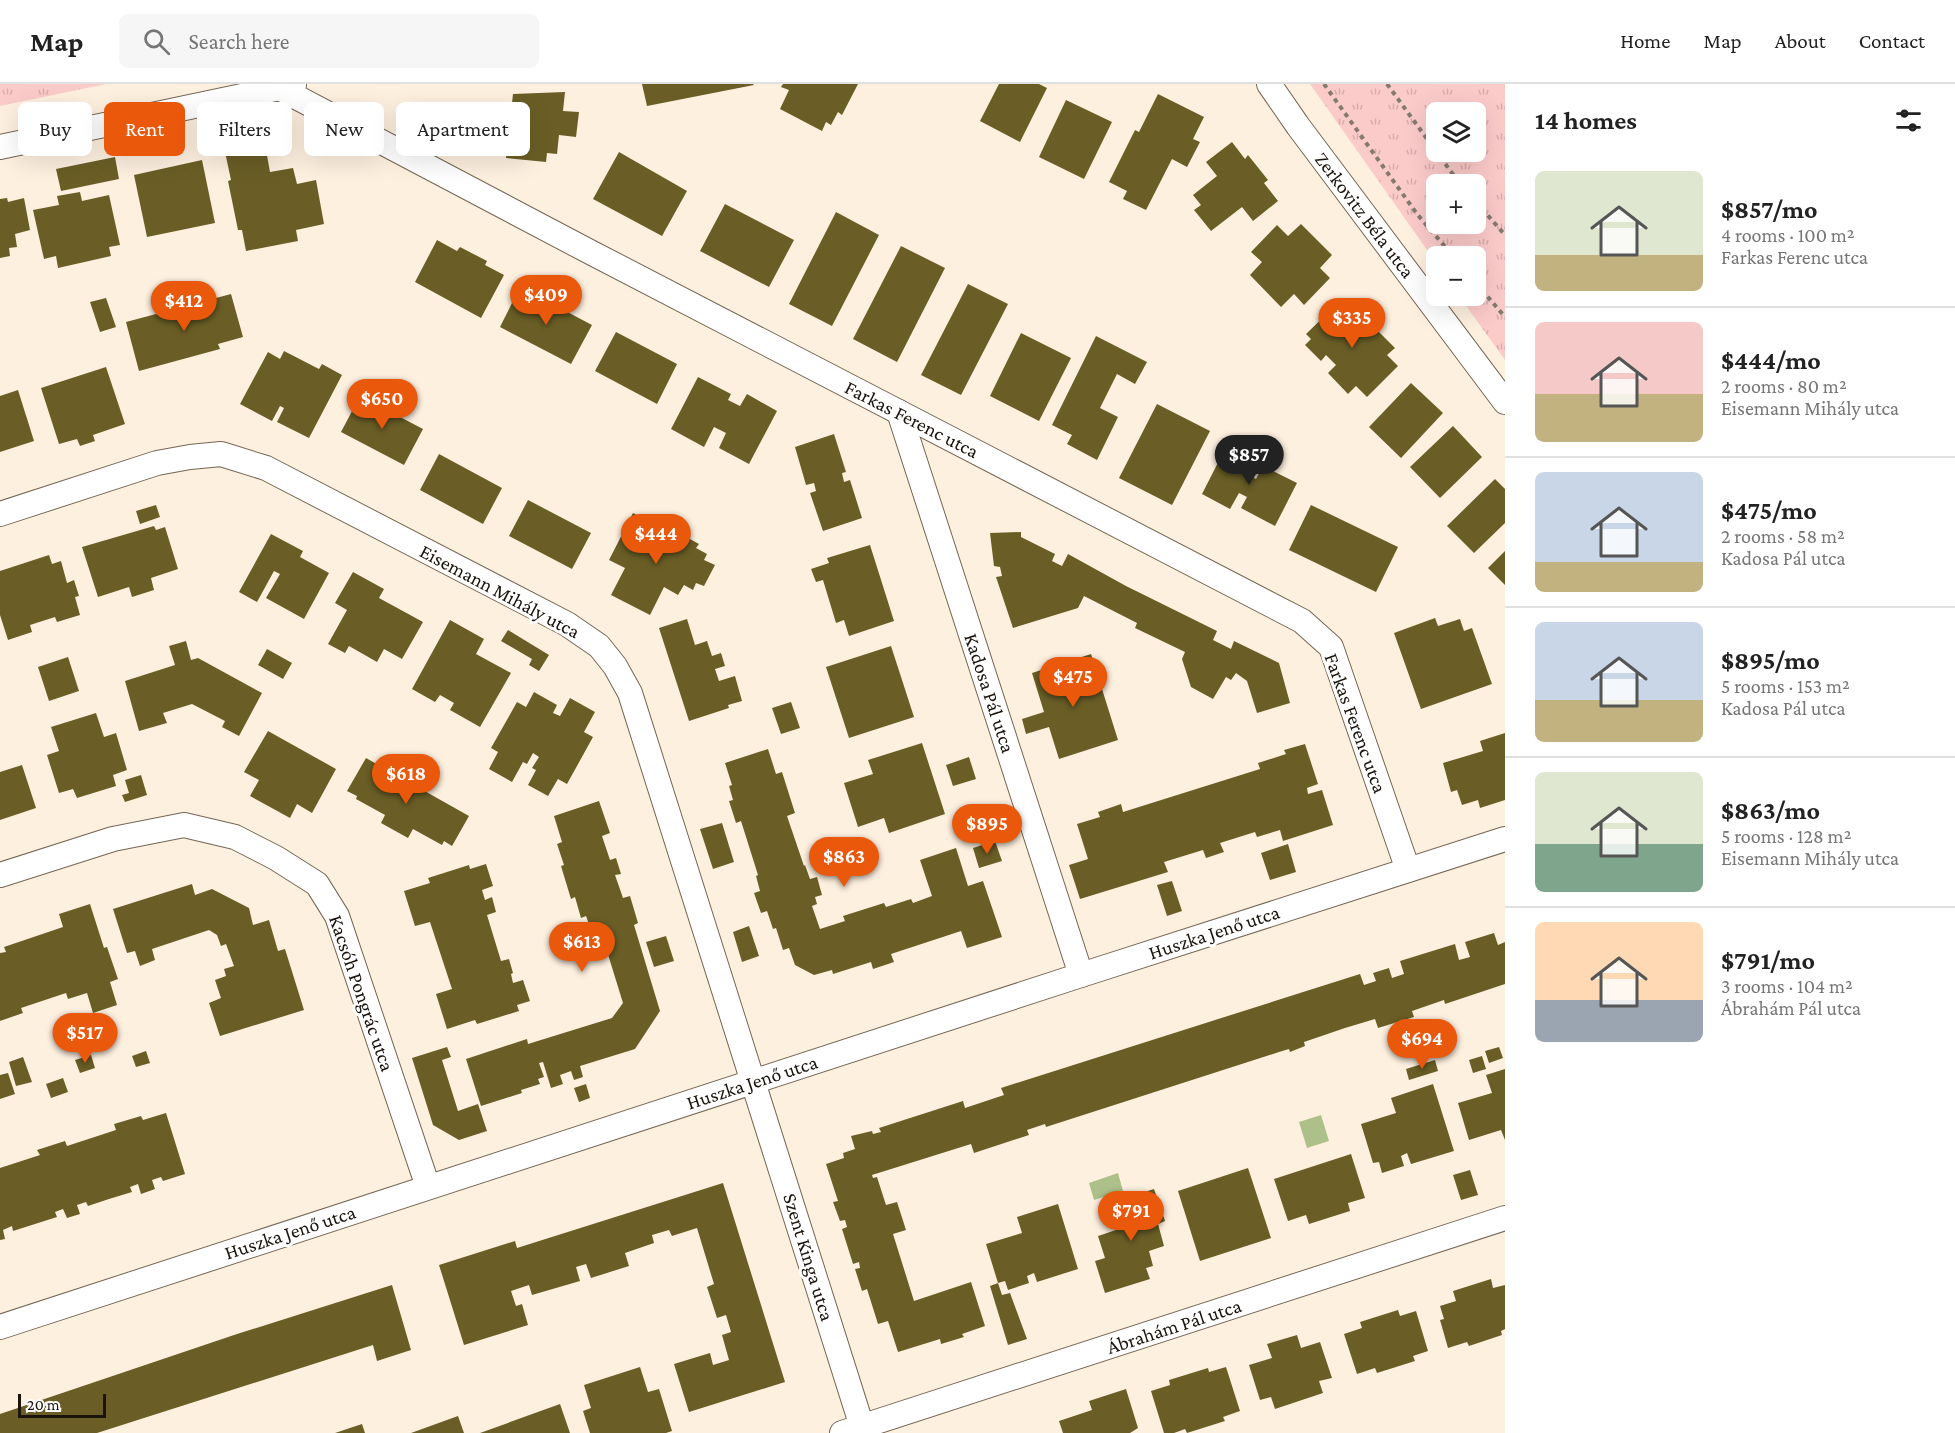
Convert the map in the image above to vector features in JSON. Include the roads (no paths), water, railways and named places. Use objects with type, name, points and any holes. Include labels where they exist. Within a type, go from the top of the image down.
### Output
[{"type":"street","name":"Zerkovitz Béla utca","points":[[1269,84],[1505,402]]},
{"type":"street","points":[[0,147],[288,86]]},
{"type":"street","name":"Farkas Ferenc utca","points":[[288,86],[592,253],[1302,621],[1331,647],[1408,870]]},
{"type":"street","name":"Kadosa Pál utca","points":[[899,412],[1080,975]]},
{"type":"street","name":"Eisemann Mihály utca","points":[[0,514],[157,464],[190,457],[221,454],[266,468],[567,624],[599,646],[615,666],[630,693],[753,1081]]},
{"type":"street","name":"Kacsóh Pongrác utca","points":[[0,875],[113,839],[184,825],[235,837],[276,858],[317,884],[337,916],[428,1187]]},
{"type":"street","name":"Huszka Jenő utca","points":[[0,1327],[1505,839]]},
{"type":"street","name":"Szent Kinga utca","points":[[753,1081],[856,1431]]},
{"type":"street","name":"Ábrahám Pál utca","points":[[856,1431],[1505,1218]]}]
